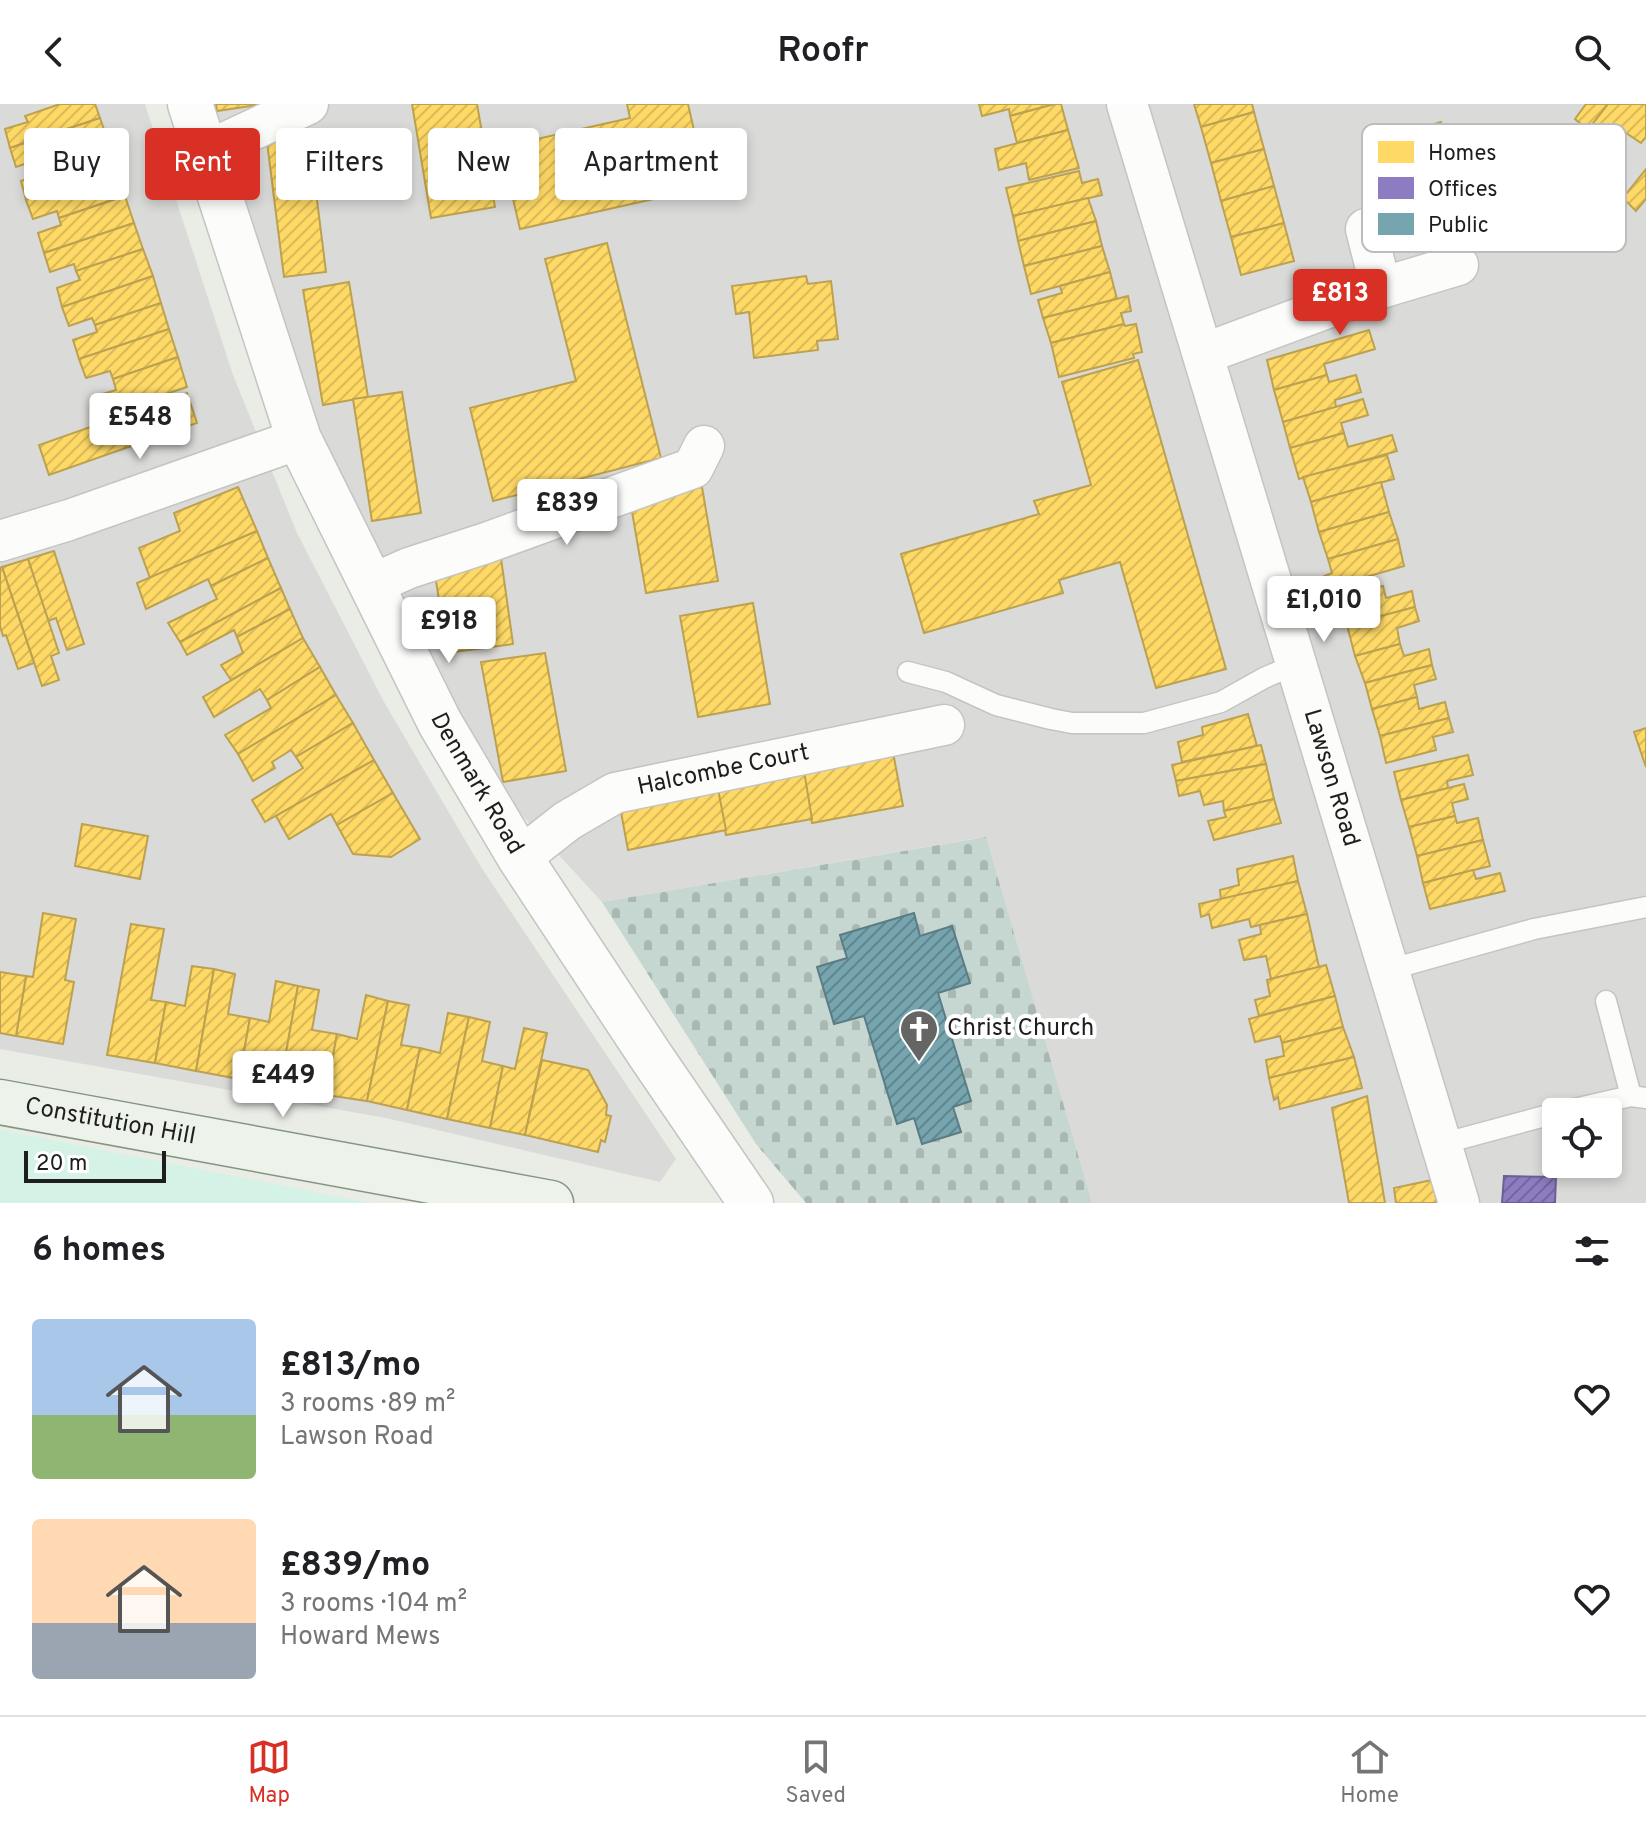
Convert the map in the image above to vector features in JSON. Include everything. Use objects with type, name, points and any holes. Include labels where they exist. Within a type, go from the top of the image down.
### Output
[{"type":"main road","name":"Constitution Hill","points":[[0,1102],[551,1203]]},
{"type":"street","name":"Denmark Road","points":[[190,104],[198,128]]},
{"type":"street","points":[[256,128],[308,104]]},
{"type":"street","name":"Lawson Road","points":[[1127,104],[1459,1203]]},
{"type":"street","name":"Denmark Road","points":[[221,200],[299,439],[440,723],[520,858],[751,1203]]},
{"type":"street","points":[[1372,252],[1381,288]]},
{"type":"street","points":[[1203,354],[1381,288],[1458,265]]},
{"type":"street","points":[[0,541],[69,520],[299,439]]},
{"type":"street","points":[[371,585],[409,568],[693,468],[704,446]]},
{"type":"street","name":"Halcombe Court","points":[[520,858],[567,821],[615,793],[944,725]]},
{"type":"lane","points":[[908,672],[946,682],[996,705],[1051,719],[1072,723],[1144,723],[1221,702],[1296,664]]},
{"type":"lane","points":[[1388,970],[1534,929],[1646,907]]},
{"type":"lane","points":[[1606,1001],[1638,1097]]},
{"type":"lane","points":[[1441,1144],[1542,1117]]},
{"type":"shaded area","points":[[0,104],[145,104],[153,128],[145,128],[145,200],[176,200],[233,375],[297,533],[384,702],[481,867],[676,1159],[660,1182],[386,1118],[0,1049]]},
{"type":"shaded area","points":[[209,104],[1646,104],[1646,1203],[1092,1203],[985,837],[602,902],[495,786],[369,542],[309,406],[241,200],[260,200],[260,128],[217,128]]},
{"type":"green space","points":[[986,837],[1092,1203],[806,1203],[756,1144],[602,902]]},
{"type":"green space","points":[[0,1130],[370,1203],[0,1203]]},
{"type":"building: Homes","points":[[60,104],[95,104],[100,118],[70,128],[24,128],[24,143],[10,148],[5,129],[28,122],[25,116]]},
{"type":"building: Homes","points":[[216,104],[264,104],[217,111]]},
{"type":"building: Homes","points":[[412,104],[477,104],[481,128],[428,128],[428,200]]},
{"type":"building: Homes","points":[[627,104],[688,104],[693,128],[586,128],[630,118]]},
{"type":"building: Homes","points":[[979,104],[1055,104],[1010,116],[1009,109],[982,116]]},
{"type":"building: Homes","points":[[1061,104],[1068,130],[1017,143],[1010,116]]},
{"type":"building: Homes","points":[[1194,104],[1252,104],[1254,112],[1201,127]]},
{"type":"building: Homes","points":[[1586,104],[1608,104],[1593,124],[1581,124],[1575,119]]},
{"type":"building: Homes","points":[[1608,104],[1646,104],[1646,137],[1641,143],[1626,133],[1626,124],[1593,124]]},
{"type":"building: Homes","points":[[1254,112],[1264,149],[1211,163],[1201,127]]},
{"type":"building: Homes","points":[[100,118],[103,128],[70,128]]},
{"type":"building: Homes","points":[[1068,130],[1079,168],[1029,180],[1026,163],[999,170],[995,149]]},
{"type":"building: Homes","points":[[555,135],[555,200],[649,200],[520,229],[513,200],[539,200],[539,138]]},
{"type":"building: Homes","points":[[276,141],[276,200],[317,200],[326,272],[284,277],[267,142]]},
{"type":"building: Homes","points":[[24,143],[24,164],[16,167],[10,148]]},
{"type":"building: Homes","points":[[1264,149],[1274,186],[1221,201],[1211,163]]},
{"type":"building: Homes","points":[[1646,169],[1646,199],[1636,211],[1626,201],[1626,194]]},
{"type":"building: Homes","points":[[1079,171],[1082,183],[1098,179],[1102,195],[1013,216],[1006,188]]},
{"type":"building: Homes","points":[[1274,186],[1284,223],[1231,237],[1221,201]]},
{"type":"building: Homes","points":[[1088,198],[1096,221],[1018,241],[1013,216]]},
{"type":"building: Homes","points":[[26,200],[113,200],[59,218],[57,211],[33,219]]},
{"type":"building: Homes","points":[[113,200],[126,200],[134,223],[44,253],[38,233],[61,225],[59,218]]},
{"type":"building: Homes","points":[[428,200],[494,200],[495,207],[431,218]]},
{"type":"building: Homes","points":[[1096,221],[1102,246],[1024,266],[1018,241]]},
{"type":"building: Homes","points":[[134,223],[143,249],[76,271],[74,264],[50,272],[44,253]]},
{"type":"building: Homes","points":[[1284,223],[1294,261],[1241,275],[1231,237]]},
{"type":"building: Homes","points":[[607,243],[661,458],[493,501],[470,408],[576,381],[545,259]]},
{"type":"building: Homes","points":[[1102,246],[1110,272],[1031,294],[1024,266]]},
{"type":"building: Homes","points":[[143,249],[153,276],[62,307],[57,288],[80,280],[76,271]]},
{"type":"building: Homes","points":[[1110,272],[1117,299],[1043,318],[1038,300],[1062,293],[1060,286]]},
{"type":"building: Homes","points":[[153,276],[161,303],[95,325],[92,318],[69,326],[62,307]]},
{"type":"building: Homes","points":[[806,276],[808,284],[831,281],[838,339],[817,341],[818,350],[754,358],[749,312],[736,314],[732,286]]},
{"type":"building: Homes","points":[[349,282],[368,397],[323,405],[303,290]]},
{"type":"building: Homes","points":[[1128,296],[1131,311],[1121,313],[1124,324],[1051,343],[1043,318]]},
{"type":"building: Homes","points":[[161,303],[169,329],[79,359],[73,340],[97,332],[95,325]]},
{"type":"building: Homes","points":[[1124,324],[1136,324],[1142,352],[1133,354],[1134,358],[1059,377],[1051,343]]},
{"type":"building: Homes","points":[[169,329],[178,357],[113,379],[110,371],[86,378],[79,359]]},
{"type":"building: Homes","points":[[1369,330],[1375,349],[1324,364],[1327,375],[1274,390],[1267,360]]},
{"type":"building: Homes","points":[[178,357],[187,387],[102,415],[96,396],[116,390],[113,379]]},
{"type":"building: Homes","points":[[1138,360],[1226,669],[1156,688],[1120,562],[1059,580],[1063,593],[924,633],[901,554],[1039,514],[1034,501],[1091,485],[1062,382]]},
{"type":"building: Homes","points":[[1327,375],[1329,382],[1356,375],[1361,392],[1335,400],[1336,408],[1283,422],[1274,390]]},
{"type":"building: Homes","points":[[402,392],[421,513],[372,521],[353,399]]},
{"type":"building: Homes","points":[[187,393],[197,423],[49,475],[39,445]]},
{"type":"building: Homes","points":[[1363,399],[1368,415],[1341,423],[1344,433],[1290,448],[1283,422]]},
{"type":"building: Homes","points":[[1344,433],[1348,447],[1392,435],[1397,451],[1299,479],[1290,448]]},
{"type":"building: Homes","points":[[1387,455],[1394,479],[1311,502],[1303,477]]},
{"type":"building: Homes","points":[[1381,482],[1389,512],[1319,532],[1311,502]]},
{"type":"building: Homes","points":[[238,487],[257,531],[150,578],[139,548],[180,531],[174,513]]},
{"type":"building: Homes","points":[[702,487],[718,581],[646,593],[630,500]]},
{"type":"building: Homes","points":[[1389,512],[1398,539],[1328,559],[1319,532]]},
{"type":"building: Homes","points":[[257,531],[268,558],[211,586],[208,579],[146,609],[137,583]]},
{"type":"building: Homes","points":[[1398,539],[1404,566],[1328,588],[1324,576],[1332,573],[1328,559]]},
{"type":"building: Homes","points":[[54,551],[84,644],[67,650],[56,618],[48,621],[28,559]]},
{"type":"building: Homes","points":[[500,551],[513,644],[447,653],[433,561]]},
{"type":"building: Homes","points":[[268,558],[281,588],[180,642],[168,623],[217,599],[211,586]]},
{"type":"building: Homes","points":[[28,559],[59,653],[51,656],[59,680],[42,686],[2,567]]},
{"type":"building: Homes","points":[[2,567],[34,663],[18,669],[0,626]]},
{"type":"building: Homes","points":[[1383,586],[1386,598],[1412,591],[1415,607],[1347,625],[1339,597]]},
{"type":"building: Homes","points":[[281,588],[290,609],[237,637],[234,630],[187,655],[180,642]]},
{"type":"building: Homes","points":[[753,603],[770,704],[698,717],[680,616]]},
{"type":"building: Homes","points":[[1415,607],[1419,621],[1397,628],[1400,644],[1355,656],[1347,625]]},
{"type":"building: Homes","points":[[290,609],[303,638],[231,680],[221,665],[243,653],[237,637]]},
{"type":"building: Homes","points":[[303,638],[320,667],[267,700],[260,689],[214,717],[203,697]]},
{"type":"building: Homes","points":[[1400,644],[1404,656],[1429,649],[1432,665],[1365,683],[1355,656]]},
{"type":"building: Homes","points":[[545,653],[566,771],[503,782],[481,662]]},
{"type":"building: Homes","points":[[1432,665],[1436,679],[1414,685],[1417,697],[1372,709],[1365,683]]},
{"type":"building: Homes","points":[[320,667],[336,695],[238,754],[225,735],[271,708],[267,700]]},
{"type":"building: Homes","points":[[336,695],[353,723],[296,757],[291,750],[272,762],[275,768],[253,781],[238,754]]},
{"type":"building: Homes","points":[[1417,697],[1419,709],[1445,702],[1449,718],[1380,736],[1372,709]]},
{"type":"building: Homes","points":[[1248,714],[1257,746],[1182,762],[1178,742],[1203,735],[1202,727]]},
{"type":"building: Homes","points":[[1449,718],[1453,732],[1433,737],[1436,750],[1386,763],[1380,736]]},
{"type":"building: Homes","points":[[353,723],[374,760],[265,822],[252,800],[303,768],[296,757]]},
{"type":"building: Homes","points":[[1646,728],[1646,767],[1634,732]]},
{"type":"building: Homes","points":[[1261,745],[1266,764],[1176,781],[1172,765]]},
{"type":"building: Homes","points":[[893,752],[903,806],[812,823],[803,769]]},
{"type":"building: Homes","points":[[1468,755],[1473,775],[1447,781],[1448,788],[1401,800],[1394,772]]},
{"type":"building: Homes","points":[[374,760],[393,793],[337,825],[331,814],[289,839],[276,816]]},
{"type":"building: Homes","points":[[1266,764],[1274,799],[1224,811],[1223,801],[1204,805],[1200,791],[1179,796],[1176,781]]},
{"type":"building: Homes","points":[[803,765],[812,819],[726,835],[716,781]]},
{"type":"building: Homes","points":[[716,779],[726,830],[628,850],[618,796]]},
{"type":"building: Homes","points":[[1464,784],[1468,799],[1452,803],[1455,816],[1409,827],[1401,800]]},
{"type":"building: Homes","points":[[393,793],[420,839],[391,857],[353,854],[337,825]]},
{"type":"building: Homes","points":[[1274,799],[1281,823],[1214,840],[1208,821],[1226,817],[1224,811]]},
{"type":"building: Homes","points":[[1455,816],[1457,823],[1478,818],[1483,840],[1417,856],[1409,827]]},
{"type":"building: Homes","points":[[82,824],[148,836],[140,879],[75,866]]},
{"type":"building: Homes","points":[[1483,840],[1490,866],[1423,883],[1417,856]]},
{"type":"building: Homes","points":[[1293,856],[1298,881],[1221,900],[1220,890],[1239,885],[1237,869]]},
{"type":"building: Homes","points":[[1473,870],[1476,879],[1500,873],[1505,891],[1430,909],[1423,883]]},
{"type":"building: Homes","points":[[1298,881],[1307,914],[1251,927],[1249,919],[1212,928],[1209,914],[1201,917],[1199,904]]},
{"type":"building: Homes","points":[[43,913],[76,919],[65,980],[74,982],[63,1044],[16,1036],[26,976],[33,977]]},
{"type":"building: Homes","points":[[1307,914],[1319,967],[1271,979],[1266,956],[1244,960],[1239,940],[1261,934],[1260,925]]},
{"type":"building: Homes","points":[[131,924],[164,929],[151,1000],[166,1002],[155,1063],[107,1055]]},
{"type":"building: Homes","points":[[1326,965],[1335,996],[1259,1016],[1255,1000],[1270,996],[1267,980]]},
{"type":"building: Homes","points":[[192,966],[214,969],[196,1071],[155,1063],[166,1002],[185,1006]]},
{"type":"building: Homes","points":[[214,969],[235,974],[228,1014],[250,1018],[239,1079],[196,1071]]},
{"type":"building: Homes","points":[[0,972],[26,976],[16,1036],[0,1033]]},
{"type":"building: Homes","points":[[276,981],[298,986],[280,1086],[239,1079],[250,1018],[269,1022]]},
{"type":"building: Homes","points":[[298,986],[319,990],[312,1030],[337,1034],[326,1095],[280,1086]]},
{"type":"building: Homes","points":[[366,995],[388,1001],[367,1101],[326,1095],[337,1034],[357,1039]]},
{"type":"building: Homes","points":[[1335,996],[1343,1027],[1282,1043],[1280,1036],[1255,1042],[1249,1019]]},
{"type":"building: Homes","points":[[388,1001],[409,1005],[401,1045],[420,1048],[407,1110],[367,1101]]},
{"type":"building: Homes","points":[[448,1013],[469,1017],[447,1119],[407,1110],[420,1048],[440,1053]]},
{"type":"building: Homes","points":[[469,1017],[490,1022],[482,1061],[503,1066],[490,1128],[447,1119]]},
{"type":"building: Homes","points":[[1343,1027],[1354,1057],[1269,1078],[1266,1060],[1284,1056],[1282,1043]]},
{"type":"building: Homes","points":[[524,1028],[547,1033],[525,1135],[490,1128],[503,1066],[515,1069]]},
{"type":"building: Homes","points":[[1354,1057],[1362,1088],[1280,1109],[1278,1097],[1274,1100],[1269,1078]]},
{"type":"building: Homes","points":[[542,1060],[588,1070],[607,1105],[606,1115],[611,1116],[605,1142],[601,1140],[598,1152],[525,1135]]},
{"type":"building: Homes","points":[[1367,1096],[1385,1203],[1349,1203],[1332,1108]]},
{"type":"building: Homes","points":[[1432,1180],[1437,1203],[1396,1203],[1394,1188]]},
{"type":"building: Offices","points":[[1504,1176],[1556,1178],[1555,1203],[1502,1203]]},
{"type":"building: Public","name":"Christ Church","points":[[914,913],[920,936],[952,926],[970,983],[938,993],[971,1101],[953,1107],[961,1132],[922,1144],[914,1118],[897,1124],[864,1016],[834,1024],[817,967],[847,958],[840,935]]},
{"type":"place","name":"Christ Church","points":[[919,1063]]}]
